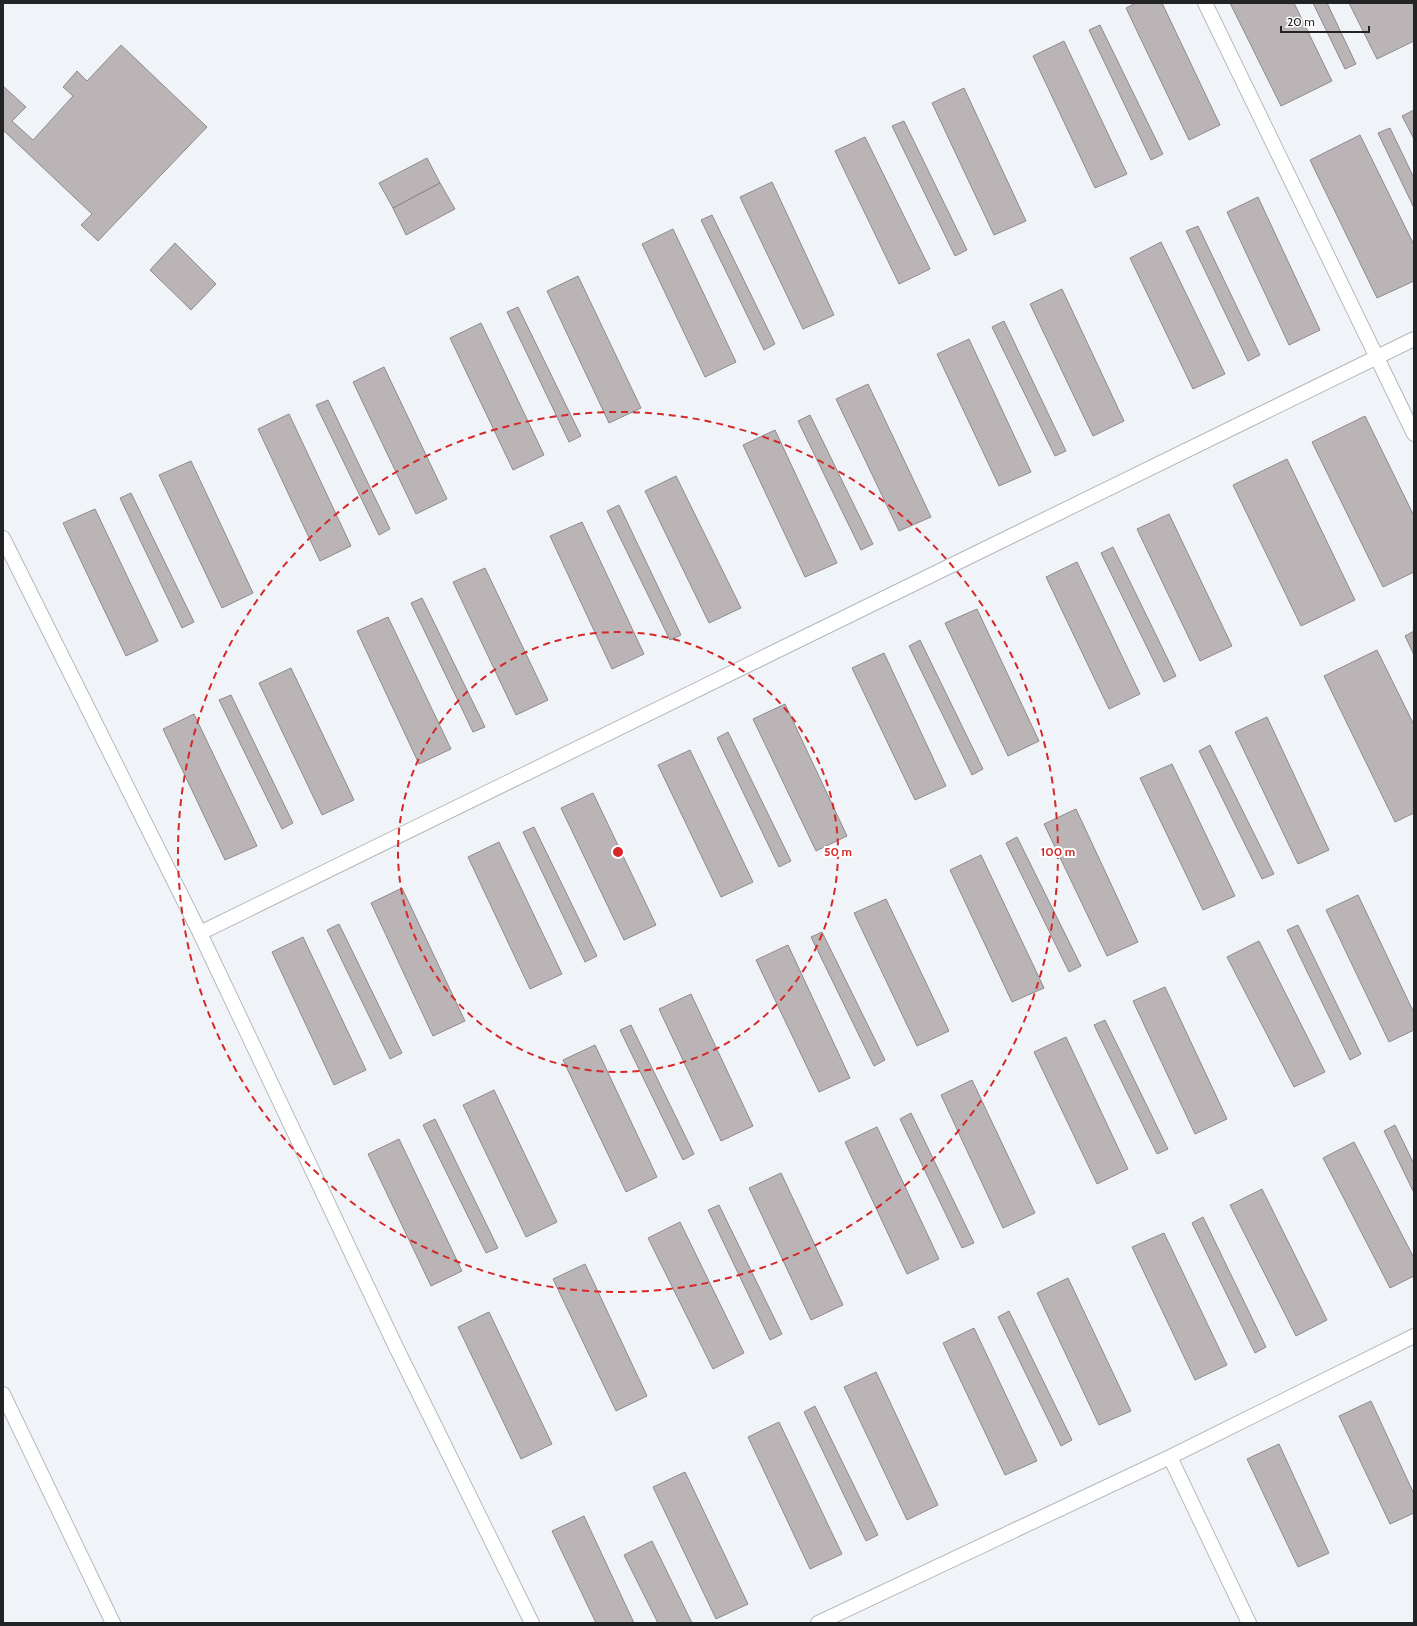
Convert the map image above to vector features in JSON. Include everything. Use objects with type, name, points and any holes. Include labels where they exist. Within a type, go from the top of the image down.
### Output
[{"type":"lane","points":[[1205,3],[1378,357],[1414,434]]},
{"type":"lane","points":[[200,933],[1414,339]]},
{"type":"lane","points":[[3,538],[200,933],[395,1345],[532,1623]]},
{"type":"lane","points":[[818,1623],[1170,1457],[1414,1336]]},
{"type":"lane","points":[[3,1394],[114,1623]]},
{"type":"lane","points":[[1170,1457],[1250,1623]]},
{"type":"building","points":[[1136,3],[1162,3],[1220,125],[1189,140],[1126,8]]},
{"type":"building","points":[[1230,3],[1294,3],[1332,81],[1281,106]]},
{"type":"building","points":[[1313,3],[1327,3],[1356,64],[1345,69]]},
{"type":"building","points":[[1349,3],[1412,3],[1414,7],[1414,41],[1377,59]]},
{"type":"building","points":[[1100,25],[1163,154],[1151,160],[1089,30]]},
{"type":"building","points":[[1064,41],[1127,174],[1095,188],[1033,56]]},
{"type":"building","points":[[121,45],[207,127],[98,241],[81,225],[92,214],[3,130],[3,86],[26,107],[12,121],[33,140],[73,96],[63,87],[77,71],[87,81]]},
{"type":"building","points":[[964,88],[1026,221],[994,235],[932,103]]},
{"type":"building","points":[[1414,110],[1414,139],[1402,116]]},
{"type":"building","points":[[904,121],[967,250],[955,256],[892,126]]},
{"type":"building","points":[[1390,128],[1414,178],[1414,208],[1378,133]]},
{"type":"building","points":[[1360,135],[1414,245],[1414,281],[1377,298],[1310,160]]},
{"type":"building","points":[[865,137],[930,269],[899,284],[835,151]]},
{"type":"building","points":[[427,158],[440,183],[393,208],[379,183]]},
{"type":"building","points":[[772,182],[834,315],[803,329],[740,197]]},
{"type":"building","points":[[440,183],[455,209],[406,235],[393,208]]},
{"type":"building","points":[[1258,197],[1320,330],[1289,345],[1227,212]]},
{"type":"building","points":[[712,215],[775,344],[764,350],[701,220]]},
{"type":"building","points":[[1198,226],[1260,355],[1248,361],[1186,231]]},
{"type":"building","points":[[673,229],[736,362],[705,377],[642,244]]},
{"type":"building","points":[[1161,242],[1225,374],[1193,389],[1130,258]]},
{"type":"building","points":[[175,243],[216,284],[191,310],[150,270]]},
{"type":"building","points":[[578,276],[641,408],[609,423],[547,291]]},
{"type":"building","points":[[1062,289],[1124,421],[1093,436],[1030,304]]},
{"type":"building","points":[[518,307],[581,436],[569,442],[507,312]]},
{"type":"building","points":[[1004,321],[1066,451],[1055,456],[992,327]]},
{"type":"building","points":[[481,323],[544,455],[513,470],[450,338]]},
{"type":"building","points":[[969,339],[1031,472],[999,486],[937,354]]},
{"type":"building","points":[[384,367],[447,499],[416,514],[353,382]]},
{"type":"building","points":[[868,384],[931,517],[899,531],[836,399]]},
{"type":"building","points":[[328,400],[390,529],[379,535],[316,405]]},
{"type":"building","points":[[289,414],[351,546],[320,561],[258,429]]},
{"type":"building","points":[[810,415],[873,544],[861,550],[798,421]]},
{"type":"building","points":[[1365,416],[1414,516],[1414,572],[1383,587],[1312,442]]},
{"type":"building","points":[[775,430],[837,563],[805,577],[743,445]]},
{"type":"building","points":[[1287,459],[1355,600],[1301,626],[1233,485]]},
{"type":"building","points":[[191,461],[253,593],[222,608],[159,475]]},
{"type":"building","points":[[676,476],[741,608],[709,623],[645,491]]},
{"type":"building","points":[[131,493],[194,622],[182,628],[120,498]]},
{"type":"building","points":[[619,505],[681,635],[670,640],[607,511]]},
{"type":"building","points":[[95,509],[158,641],[126,656],[63,523]]},
{"type":"building","points":[[1169,514],[1232,646],[1200,661],[1137,529]]},
{"type":"building","points":[[582,522],[644,654],[612,669],[550,536]]},
{"type":"building","points":[[1113,547],[1176,676],[1164,682],[1101,553]]},
{"type":"building","points":[[1077,562],[1140,694],[1109,709],[1046,577]]},
{"type":"building","points":[[485,568],[548,700],[516,715],[453,582]]},
{"type":"building","points":[[422,598],[485,727],[473,732],[411,603]]},
{"type":"building","points":[[977,609],[1039,741],[1008,756],[945,623]]},
{"type":"building","points":[[388,617],[451,749],[419,764],[357,631]]},
{"type":"building","points":[[1414,631],[1414,655],[1405,636]]},
{"type":"building","points":[[920,640],[983,769],[972,775],[909,646]]},
{"type":"building","points":[[1377,650],[1414,725],[1414,813],[1395,822],[1324,676]]},
{"type":"building","points":[[884,653],[946,786],[915,800],[852,668]]},
{"type":"building","points":[[291,668],[354,800],[322,815],[259,683]]},
{"type":"building","points":[[231,695],[293,823],[282,829],[219,700]]},
{"type":"building","points":[[785,704],[847,836],[816,851],[753,719]]},
{"type":"building","points":[[194,714],[257,846],[225,860],[163,729]]},
{"type":"building","points":[[1267,717],[1329,850],[1298,864],[1235,732]]},
{"type":"building","points":[[728,732],[791,861],[779,867],[717,738]]},
{"type":"building","points":[[1210,745],[1274,874],[1262,879],[1199,751]]},
{"type":"building","points":[[690,750],[753,882],[721,897],[658,765]]},
{"type":"building","points":[[1172,764],[1235,896],[1203,910],[1140,778]]},
{"type":"building","points":[[593,793],[656,925],[624,940],[561,808]]},
{"type":"building","points":[[1076,809],[1138,942],[1107,956],[1044,824]]},
{"type":"building","points":[[534,827],[597,956],[585,962],[523,832]]},
{"type":"building","points":[[1017,837],[1081,966],[1069,972],[1006,843]]},
{"type":"building","points":[[499,842],[562,974],[530,989],[468,857]]},
{"type":"building","points":[[981,855],[1044,988],[1012,1002],[950,870]]},
{"type":"building","points":[[402,888],[465,1021],[433,1036],[371,903]]},
{"type":"building","points":[[1358,895],[1414,1013],[1414,1030],[1389,1042],[1326,910]]},
{"type":"building","points":[[886,899],[949,1031],[917,1046],[854,913]]},
{"type":"building","points":[[339,924],[402,1053],[390,1059],[327,930]]},
{"type":"building","points":[[1298,925],[1361,1054],[1350,1060],[1287,930]]},
{"type":"building","points":[[822,932],[885,1060],[874,1066],[811,937]]},
{"type":"building","points":[[303,937],[366,1070],[334,1085],[272,952]]},
{"type":"building","points":[[1259,941],[1325,1072],[1294,1087],[1227,957]]},
{"type":"building","points":[[788,945],[850,1078],[819,1092],[756,960]]},
{"type":"building","points":[[1165,987],[1227,1119],[1195,1134],[1133,1001]]},
{"type":"building","points":[[691,994],[753,1126],[721,1141],[659,1009]]},
{"type":"building","points":[[1105,1020],[1168,1149],[1157,1154],[1094,1025]]},
{"type":"building","points":[[631,1025],[694,1154],[683,1160],[620,1030]]},
{"type":"building","points":[[1066,1037],[1128,1169],[1097,1184],[1034,1052]]},
{"type":"building","points":[[595,1045],[657,1177],[626,1192],[563,1060]]},
{"type":"building","points":[[972,1080],[1035,1213],[1003,1228],[941,1095]]},
{"type":"building","points":[[494,1090],[557,1222],[526,1237],[463,1105]]},
{"type":"building","points":[[911,1113],[974,1243],[962,1248],[900,1119]]},
{"type":"building","points":[[435,1119],[498,1248],[486,1253],[423,1125]]},
{"type":"building","points":[[1395,1125],[1414,1164],[1414,1193],[1384,1131]]},
{"type":"building","points":[[877,1127],[939,1259],[907,1274],[845,1142]]},
{"type":"building","points":[[399,1139],[462,1271],[431,1286],[368,1154]]},
{"type":"building","points":[[1354,1142],[1414,1258],[1414,1276],[1390,1288],[1323,1158]]},
{"type":"building","points":[[781,1173],[843,1305],[811,1320],[749,1188]]},
{"type":"building","points":[[1262,1189],[1327,1320],[1296,1336],[1230,1205]]},
{"type":"building","points":[[719,1205],[782,1334],[770,1340],[708,1210]]},
{"type":"building","points":[[1203,1217],[1266,1347],[1255,1353],[1192,1223]]},
{"type":"building","points":[[680,1222],[744,1353],[713,1369],[648,1238]]},
{"type":"building","points":[[1164,1233],[1227,1365],[1195,1380],[1132,1247]]},
{"type":"building","points":[[585,1264],[647,1396],[616,1411],[553,1279]]},
{"type":"building","points":[[1068,1278],[1131,1411],[1099,1425],[1037,1293]]},
{"type":"building","points":[[1009,1311],[1072,1440],[1061,1446],[998,1317]]},
{"type":"building","points":[[489,1312],[552,1444],[521,1459],[458,1327]]},
{"type":"building","points":[[974,1328],[1037,1461],[1005,1475],[943,1343]]},
{"type":"building","points":[[876,1372],[938,1505],[907,1520],[844,1387]]},
{"type":"building","points":[[1371,1401],[1414,1494],[1414,1513],[1390,1524],[1339,1416]]},
{"type":"building","points":[[815,1406],[878,1535],[866,1541],[804,1412]]},
{"type":"building","points":[[779,1422],[842,1554],[810,1569],[748,1437]]},
{"type":"building","points":[[1279,1444],[1329,1553],[1298,1567],[1247,1459]]},
{"type":"building","points":[[685,1472],[748,1604],[716,1619],[653,1487]]},
{"type":"building","points":[[584,1516],[634,1623],[596,1623],[552,1531]]},
{"type":"building","points":[[652,1541],[692,1623],[658,1623],[624,1555]]}]
